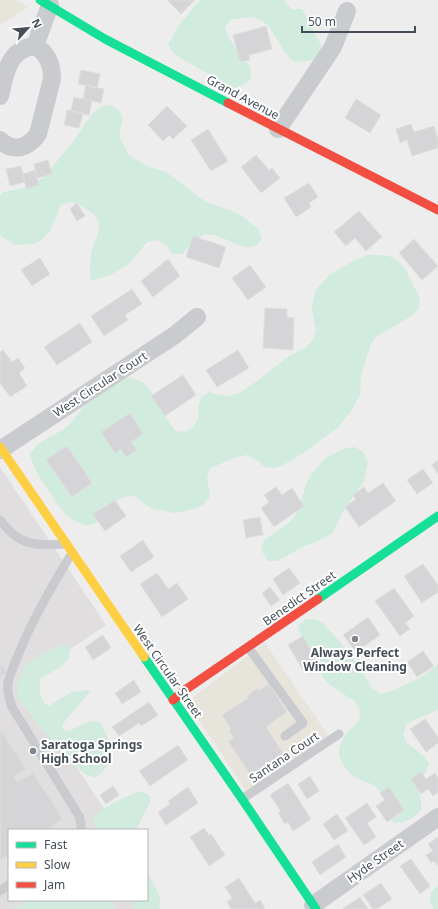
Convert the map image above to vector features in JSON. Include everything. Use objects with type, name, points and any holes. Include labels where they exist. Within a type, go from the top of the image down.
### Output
[{"type":"street","points":[[35,46],[45,3]]},
{"type":"street","name":"Grand Avenue","points":[[45,3],[106,39],[278,129],[438,210]]},
{"type":"street","points":[[278,129],[333,47],[347,11]]},
{"type":"street","points":[[0,96],[7,70],[11,61],[17,54],[25,48],[35,46],[42,50],[50,64],[52,79],[38,134],[33,141],[24,146],[15,147],[7,145],[0,140]]},
{"type":"street","name":"West Circular Court","points":[[0,448],[175,335],[198,317]]},
{"type":"street","name":"West Circular Street","points":[[0,448],[314,907]]},
{"type":"street","name":"Benedict Street","points":[[173,700],[185,690],[438,516]]},
{"type":"street","name":"Hyde Street","points":[[314,907],[438,817]]},
{"type":"lane","points":[[0,520],[14,535],[28,543],[44,545],[66,544]]},
{"type":"lane","points":[[72,552],[49,590],[29,630],[8,683],[8,696],[12,707],[79,816],[82,823],[81,829]]},
{"type":"lane","points":[[248,647],[303,723],[285,736]]},
{"type":"lane","name":"Santana Court","points":[[242,800],[339,734]]},
{"type":"shaded area","points":[[0,0],[16,0],[28,7],[0,25]]},
{"type":"shaded area","name":"Saratoga Springs High School","points":[[0,467],[106,625],[20,683],[111,819],[104,829],[8,829],[8,901],[148,901],[156,909],[0,909]]},
{"type":"shaded area","points":[[265,643],[328,735],[247,792],[193,711],[192,704],[193,697]]},
{"type":"green space","points":[[200,0],[284,0],[292,9],[302,9],[321,45],[321,52],[314,60],[294,62],[286,54],[269,27],[261,20],[251,17],[230,20],[225,28],[228,37],[251,68],[251,78],[244,85],[234,88],[180,58],[172,51],[168,44],[179,25]]},
{"type":"green space","points":[[110,105],[119,110],[123,119],[120,129],[120,138],[129,155],[147,166],[166,172],[206,202],[235,212],[244,217],[259,230],[262,239],[255,246],[250,247],[216,236],[204,235],[196,240],[182,254],[172,254],[167,246],[157,240],[147,242],[128,265],[110,275],[91,281],[91,258],[99,225],[95,216],[91,212],[78,204],[71,202],[61,205],[50,231],[43,239],[34,244],[14,245],[0,235],[0,195],[3,192],[25,188],[43,178],[69,147],[92,114],[100,107]]},
{"type":"green space","points":[[368,255],[389,256],[398,261],[405,269],[420,298],[419,308],[413,315],[377,336],[371,344],[361,375],[360,395],[350,413],[337,428],[302,454],[275,468],[265,467],[247,455],[237,457],[210,468],[207,478],[210,497],[203,505],[194,509],[174,513],[150,508],[135,496],[125,497],[116,501],[96,523],[86,526],[68,517],[61,509],[38,475],[29,455],[36,446],[70,424],[89,399],[124,378],[133,378],[142,382],[149,389],[175,431],[185,432],[193,427],[199,418],[198,407],[201,397],[209,392],[229,396],[239,393],[256,382],[287,357],[305,348],[312,341],[316,331],[312,310],[316,289],[330,274],[359,258]]},
{"type":"green space","points":[[355,447],[363,452],[368,461],[364,481],[341,515],[333,533],[277,561],[268,561],[261,550],[264,540],[290,522],[297,513],[307,482],[312,473],[326,458],[345,448]]},
{"type":"green space","points":[[306,619],[316,619],[324,624],[338,639],[363,672],[372,689],[381,694],[392,691],[420,678],[438,664],[438,710],[406,725],[403,735],[408,744],[424,756],[429,764],[425,773],[418,780],[421,810],[409,820],[394,823],[388,816],[386,801],[379,790],[372,784],[353,775],[343,764],[339,755],[340,745],[345,735],[359,721],[360,710],[354,701],[327,683],[321,675],[322,664],[317,654],[302,639],[298,626]]},
{"type":"green space","points":[[66,645],[70,649],[69,659],[62,666],[40,679],[40,694],[44,703],[49,706],[71,692],[91,690],[62,725],[64,730],[69,731],[87,722],[98,721],[102,724],[112,749],[110,764],[96,778],[86,775],[62,754],[18,698],[17,682],[28,663],[51,649]]},
{"type":"green space","points":[[142,791],[151,797],[136,829],[95,829],[94,817],[101,810],[127,796]]},
{"type":"green space","points":[[148,873],[159,895],[161,906],[159,909],[131,909],[135,907],[132,901],[148,901]]},
{"type":"green space","points":[[438,885],[438,909],[434,909],[430,903],[431,893]]},
{"type":"green space","points":[[26,901],[110,901],[115,909],[13,909]]},
{"type":"building","points":[[167,0],[195,0],[181,14]]},
{"type":"building","points":[[266,26],[272,49],[249,55],[250,60],[240,62],[233,35]]},
{"type":"building","points":[[81,70],[100,74],[97,88],[78,84]]},
{"type":"building","points":[[86,85],[104,89],[101,103],[83,99]]},
{"type":"building","points":[[74,97],[92,101],[89,115],[71,111]]},
{"type":"building","points":[[356,99],[381,115],[370,133],[345,118]]},
{"type":"building","points":[[167,106],[187,126],[173,139],[169,135],[163,141],[148,125]]},
{"type":"building","points":[[67,110],[83,113],[79,128],[64,125]]},
{"type":"building","points":[[411,124],[414,132],[434,126],[438,139],[438,148],[412,156],[407,140],[400,143],[396,129]]},
{"type":"building","points":[[208,129],[228,161],[211,171],[191,140]]},
{"type":"building","points":[[256,155],[269,170],[272,168],[280,178],[261,193],[241,167]]},
{"type":"building","points":[[48,160],[52,174],[37,178],[34,164]]},
{"type":"building","points":[[21,166],[25,182],[10,186],[6,169]]},
{"type":"building","points":[[35,170],[39,185],[26,189],[23,174]]},
{"type":"building","points":[[309,183],[318,197],[309,203],[311,207],[296,217],[284,198]]},
{"type":"building","points":[[77,203],[85,216],[77,221],[70,209]]},
{"type":"building","points":[[359,211],[382,237],[366,251],[355,238],[346,246],[334,232]]},
{"type":"building","points":[[193,236],[226,247],[219,268],[186,257]]},
{"type":"building","points":[[414,239],[438,266],[422,280],[399,253]]},
{"type":"building","points":[[40,258],[50,274],[32,286],[21,270]]},
{"type":"building","points":[[168,259],[180,276],[153,297],[141,281]]},
{"type":"building","points":[[250,265],[266,287],[248,300],[232,278]]},
{"type":"building","points":[[132,289],[142,304],[125,315],[128,320],[104,336],[91,316]]},
{"type":"building","points":[[265,308],[287,309],[287,317],[294,318],[293,350],[263,348]]},
{"type":"building","points":[[80,323],[92,342],[57,365],[44,347]]},
{"type":"building","points":[[3,350],[12,362],[18,358],[25,368],[19,373],[27,386],[10,397],[0,383],[0,352]]},
{"type":"building","points":[[238,350],[249,368],[217,387],[206,370]]},
{"type":"building","points":[[183,375],[196,395],[165,416],[151,396]]},
{"type":"building","points":[[130,413],[143,434],[131,442],[137,450],[126,457],[121,449],[115,453],[101,432]]},
{"type":"building","points":[[67,446],[92,483],[72,497],[46,460]]},
{"type":"building","points":[[438,460],[438,474],[432,465]]},
{"type":"building","points":[[423,469],[433,483],[417,494],[407,480]]},
{"type":"building","points":[[383,483],[396,501],[359,527],[345,507],[356,499],[353,495],[364,487],[368,493]]},
{"type":"building","points":[[276,487],[282,495],[292,488],[304,506],[274,527],[261,508],[269,502],[264,495]]},
{"type":"building","points":[[115,500],[126,516],[105,531],[93,514]]},
{"type":"building","points":[[260,517],[263,535],[246,538],[243,520]]},
{"type":"building","points":[[143,540],[154,557],[131,572],[120,556]]},
{"type":"building","points":[[423,564],[438,585],[438,592],[422,603],[404,576]]},
{"type":"building","points":[[289,568],[300,583],[283,595],[273,579]]},
{"type":"building","points":[[157,573],[168,589],[177,583],[188,599],[162,617],[140,584]]},
{"type":"building","points":[[270,587],[280,600],[271,606],[262,593]]},
{"type":"building","points":[[394,588],[414,616],[405,623],[410,629],[400,636],[375,601]]},
{"type":"building","points":[[368,617],[380,635],[356,652],[343,635]]},
{"type":"building","points":[[103,635],[111,648],[93,660],[85,647]]},
{"type":"building","points":[[303,636],[321,668],[311,674],[308,668],[303,670],[288,645]]},
{"type":"building","points":[[423,651],[434,666],[417,677],[407,662]]},
{"type":"building","points":[[0,662],[7,672],[0,677]]},
{"type":"building","points":[[134,680],[141,692],[122,704],[115,693]]},
{"type":"building","points":[[269,684],[287,712],[266,727],[285,756],[252,777],[228,741],[234,738],[229,731],[231,729],[222,715],[248,698],[247,696],[258,688],[259,690]]},
{"type":"building","points":[[149,702],[158,715],[141,726],[139,723],[119,736],[112,727]]},
{"type":"building","points":[[425,719],[438,737],[438,743],[426,752],[410,729]]},
{"type":"building","name":"Saratoga Springs High School","points":[[0,729],[26,769],[14,777],[17,782],[33,773],[63,819],[48,829],[8,829],[8,856],[0,861]]},
{"type":"building","points":[[178,745],[188,760],[150,786],[139,771]]},
{"type":"building","points":[[421,772],[426,779],[435,773],[438,778],[438,792],[433,796],[428,789],[421,794],[411,779]]},
{"type":"building","points":[[310,776],[319,791],[307,799],[298,784]]},
{"type":"building","points":[[288,783],[311,819],[293,831],[288,822],[285,824],[278,813],[281,812],[270,795]]},
{"type":"building","points":[[113,786],[119,795],[106,804],[100,795]]},
{"type":"building","points":[[188,787],[198,803],[166,825],[158,812],[170,804],[168,801]]},
{"type":"building","points":[[389,787],[404,810],[387,822],[376,806],[385,800],[380,793]]},
{"type":"building","points":[[367,803],[376,817],[367,823],[376,837],[364,845],[345,818]]},
{"type":"building","points":[[337,814],[348,831],[334,840],[323,824]]},
{"type":"building","points":[[204,828],[209,835],[211,834],[225,855],[209,866],[190,837]]},
{"type":"building","points":[[438,837],[438,866],[434,861],[431,863],[426,855],[433,851],[428,844]]},
{"type":"building","points":[[338,844],[346,857],[320,875],[312,862]]},
{"type":"building","points":[[411,859],[430,886],[420,894],[400,866]]},
{"type":"building","points":[[239,878],[255,903],[260,900],[265,908],[264,909],[231,909],[227,902],[232,898],[225,887]]},
{"type":"building","points":[[381,883],[392,899],[377,909],[373,909],[363,895]]},
{"type":"building","points":[[360,897],[368,909],[342,909]]},
{"type":"traffic: fast","points":[[40,0],[105,39],[228,103]]},
{"type":"traffic: fast","points":[[318,599],[438,516]]},
{"type":"traffic: fast","points":[[144,657],[316,909]]},
{"type":"traffic: slow","points":[[0,447],[144,657]]},
{"type":"traffic: jam","points":[[228,103],[438,210]]},
{"type":"traffic: jam","points":[[173,700],[185,690],[318,599]]},
{"type":"place","name":"Always Perfect Window Cleaning","points":[[355,639]]},
{"type":"place","name":"Saratoga Springs High School","points":[[33,751]]}]
